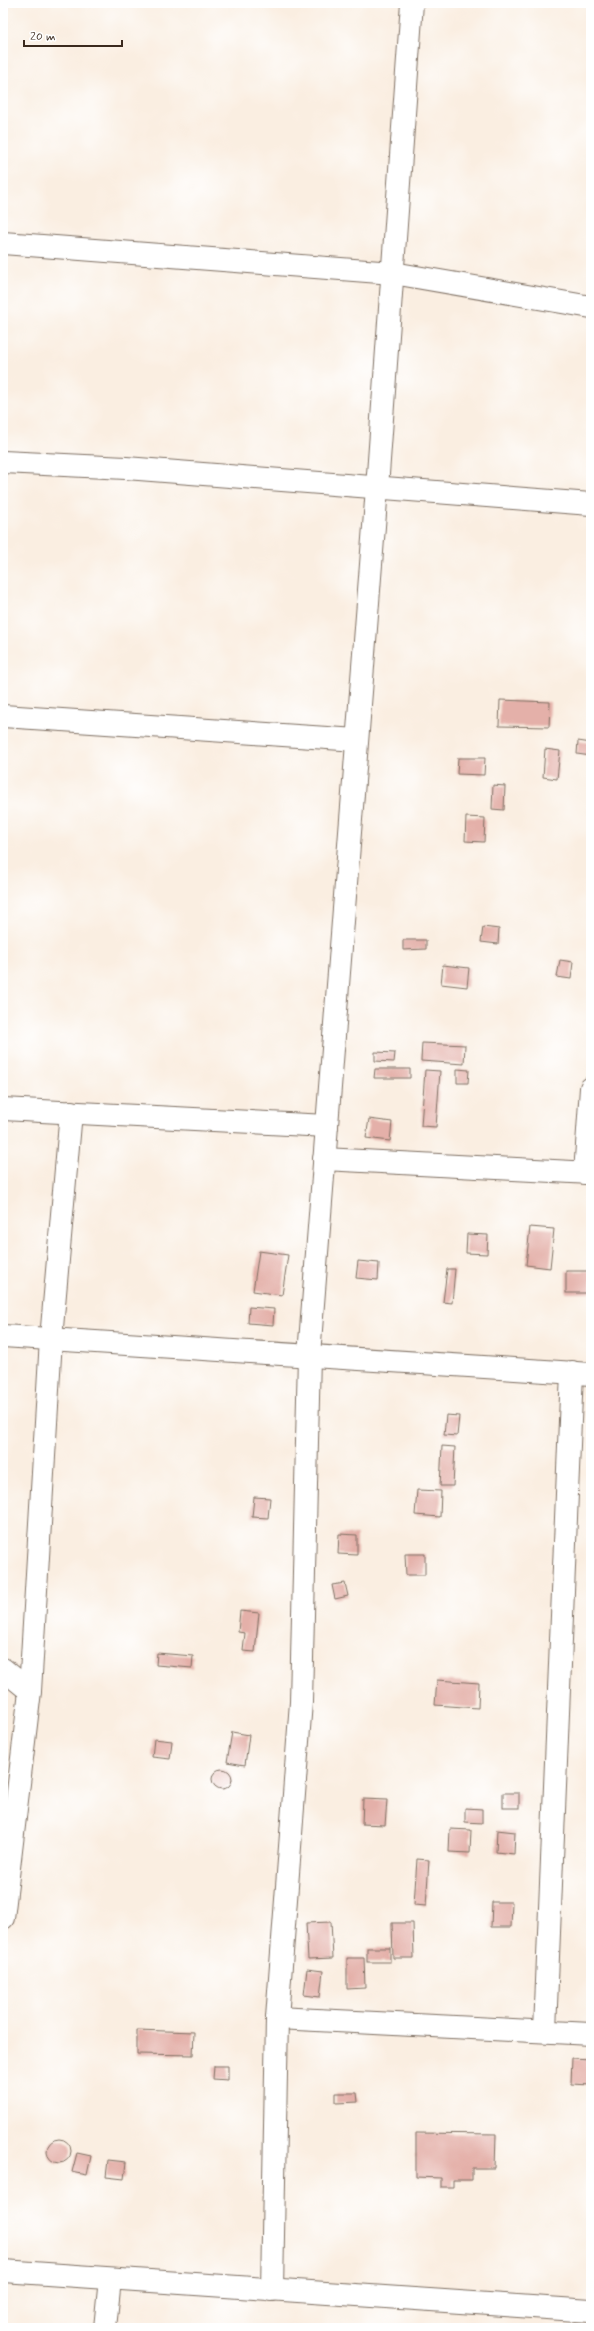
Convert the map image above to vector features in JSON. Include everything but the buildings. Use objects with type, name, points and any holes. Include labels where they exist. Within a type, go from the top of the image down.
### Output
[{"type":"street","points":[[272,2290],[277,2018],[302,1702],[309,1355],[377,488],[412,3]]},
{"type":"street","points":[[3,243],[393,273],[591,307]]},
{"type":"street","points":[[3,462],[126,468],[591,504]]},
{"type":"street","points":[[3,716],[357,740]]},
{"type":"street","points":[[324,1159],[588,1173],[591,1088]]},
{"type":"street","points":[[3,1109],[327,1126]]},
{"type":"street","points":[[3,1918],[30,1691],[51,1339],[71,1112]]},
{"type":"street","points":[[3,1336],[582,1373],[545,2030]]},
{"type":"street","points":[[3,1669],[30,1691]]},
{"type":"street","points":[[277,2018],[545,2030],[591,2034]]},
{"type":"street","points":[[3,2271],[591,2311]]},
{"type":"street","points":[[105,2328],[110,2279]]}]
